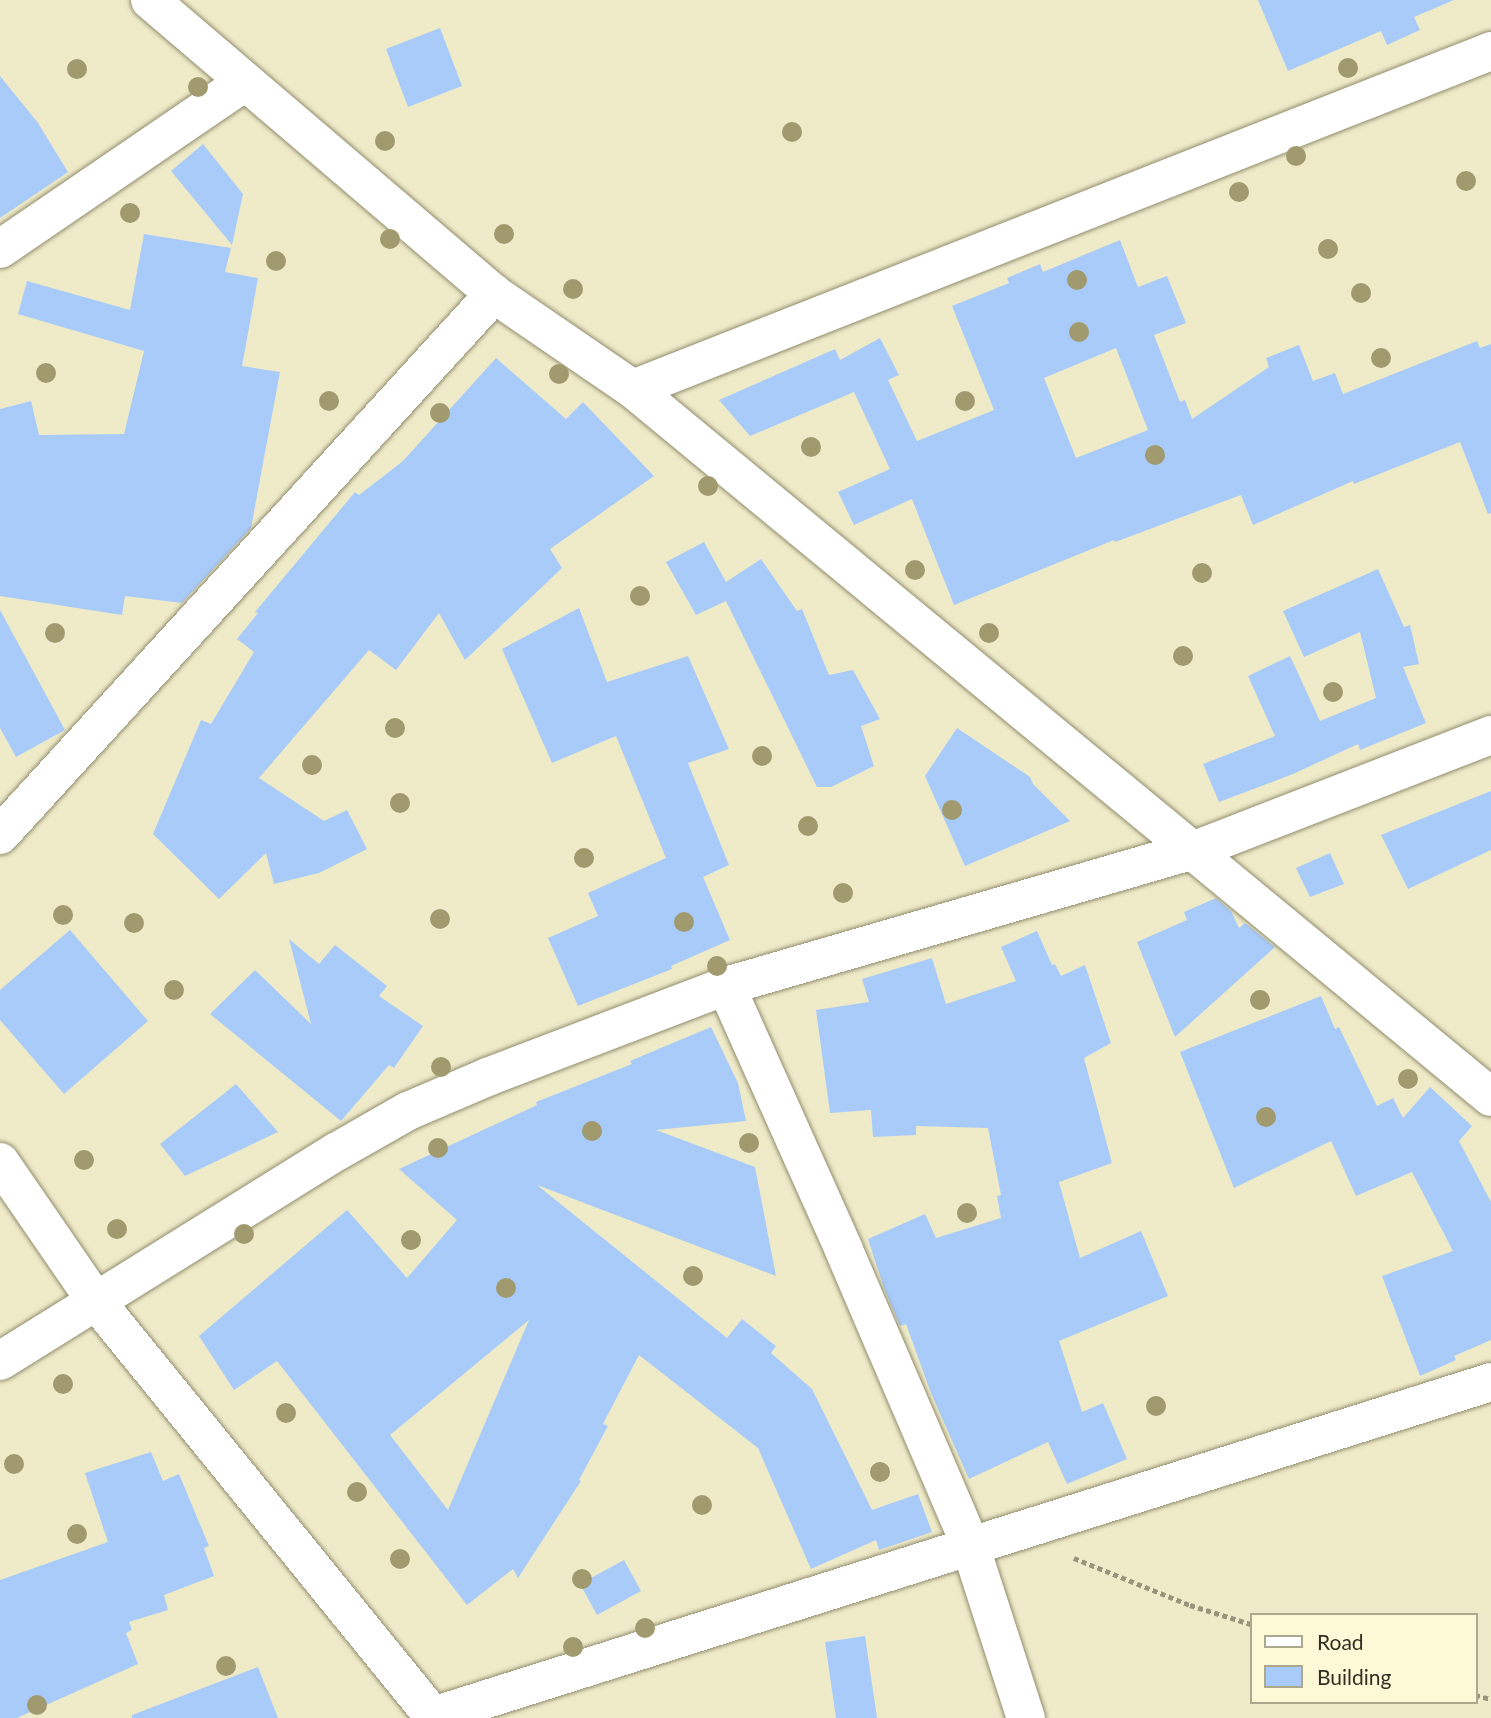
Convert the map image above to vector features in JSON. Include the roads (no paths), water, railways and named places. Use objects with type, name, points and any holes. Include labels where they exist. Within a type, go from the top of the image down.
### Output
[{"type":"street","points":[[150,0],[494,294],[633,389],[1491,1097]]},
{"type":"street","points":[[633,389],[1491,51]]},
{"type":"street","points":[[0,249],[245,82]]},
{"type":"street","points":[[0,835],[494,294]]},
{"type":"street","points":[[0,1361],[95,1300],[408,1111],[489,1076],[726,986],[1192,851],[1491,735]]},
{"type":"street","points":[[726,986],[848,1260],[970,1545],[1026,1718]]},
{"type":"street","points":[[0,1162],[95,1300],[430,1717],[1491,1382]]}]
